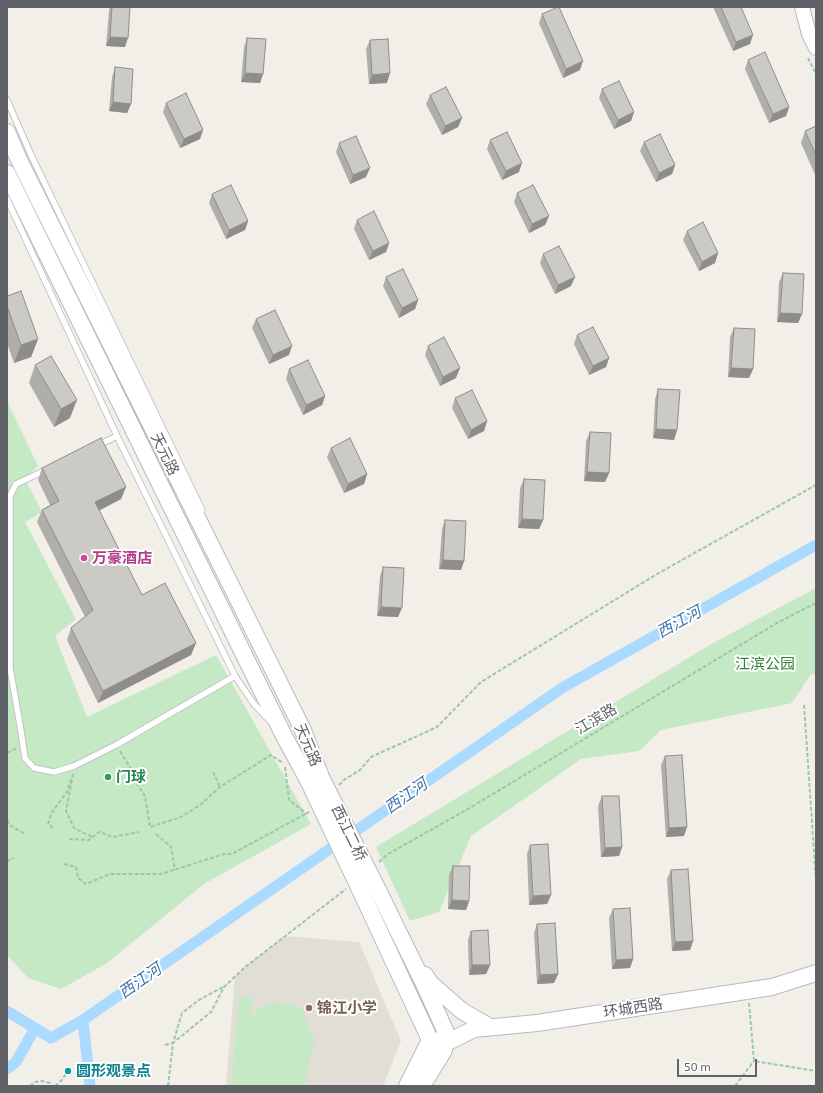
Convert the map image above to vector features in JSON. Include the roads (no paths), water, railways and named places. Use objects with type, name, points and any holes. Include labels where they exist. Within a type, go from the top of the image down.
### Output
[{"type":"main road","name":"天元路","points":[[7,132],[19,160],[302,728],[315,779]]},
{"type":"main road","name":"天元路","points":[[7,173],[284,736],[315,779]]},
{"type":"main road","name":"西江二桥","points":[[315,779],[378,890],[404,944]]},
{"type":"main road","name":"西江二桥","points":[[315,779],[363,896],[430,1040]]},
{"type":"main road","points":[[404,944],[430,983],[462,1011],[490,1027]]},
{"type":"main road","points":[[404,944],[450,1041]]},
{"type":"main road","name":"环城西路","points":[[450,1041],[474,1029],[537,1023],[772,987],[816,973]]},
{"type":"main road","points":[[430,1040],[450,1041]]},
{"type":"main road","points":[[430,1040],[439,1059]]},
{"type":"main road","points":[[407,1086],[430,1040]]},
{"type":"main road","points":[[422,1086],[450,1041]]},
{"type":"street","points":[[802,7],[809,34],[816,48]]},
{"type":"lane","points":[[7,100],[31,155],[204,514]]},
{"type":"lane","points":[[7,199],[117,436],[235,676],[254,704],[284,736]]},
{"type":"lane","points":[[88,450],[117,436]]},
{"type":"lane","points":[[52,467],[16,484],[10,496],[10,668],[25,758],[34,768],[54,772],[74,766],[116,745],[235,676]]},
{"type":"lane","points":[[255,620],[289,688],[302,728]]},
{"type":"waterway","name":"西江河","points":[[7,1011],[51,1038],[83,1020],[562,688],[816,545]]},
{"type":"waterway","points":[[83,1020],[90,1086]]},
{"type":"waterway","points":[[7,1069],[16,1062],[35,1028]]},
{"type":"place","name":"万豪酒店","points":[[84,558]]},
{"type":"place","name":"门球","points":[[108,777]]},
{"type":"place","name":"锦江小学","points":[[309,1008]]},
{"type":"place","name":"圆形观景点","points":[[68,1071]]},
{"type":"park label","name":"江滨公园","points":[[765,664]]}]
